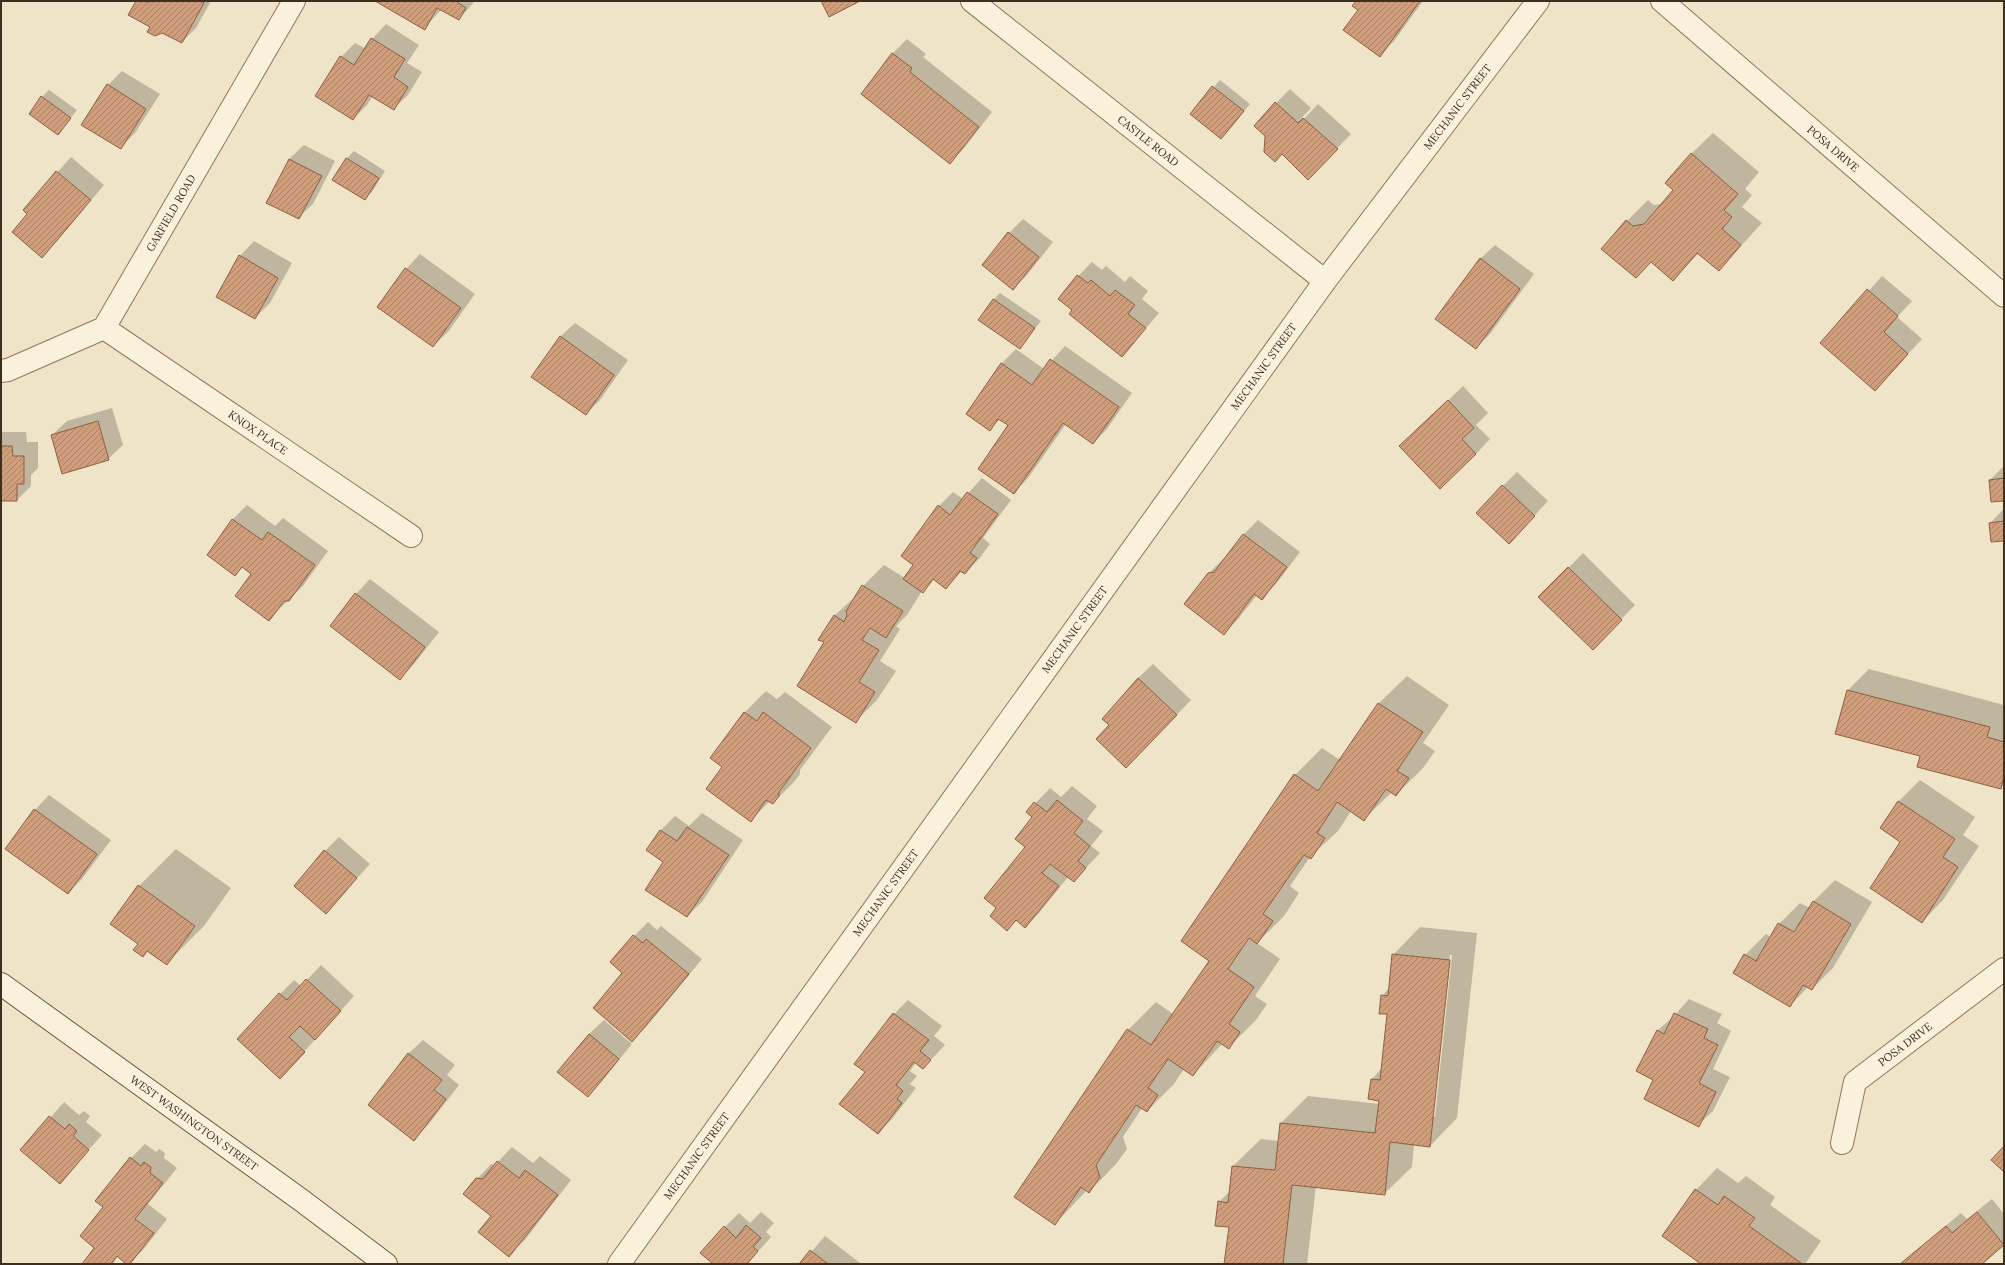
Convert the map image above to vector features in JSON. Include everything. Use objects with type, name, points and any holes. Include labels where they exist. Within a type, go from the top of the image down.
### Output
[{"type":"street","name":"GARFIELD ROAD","points":[[104,328],[294,1]]},
{"type":"street","name":"CASTLE ROAD","points":[[972,1],[1325,281]]},
{"type":"street","name":"MECHANIC STREET","points":[[619,1264],[1325,281],[1538,1]]},
{"type":"street","name":"POSA DRIVE","points":[[1662,1],[2004,296]]},
{"type":"street","points":[[1,371],[8,370],[104,328]]},
{"type":"street","name":"KNOX PLACE","points":[[104,328],[411,536]]},
{"type":"street","name":"POSA DRIVE","points":[[1842,1143],[1855,1082],[2004,969]]},
{"type":"street","name":"WEST WASHINGTON STREET","points":[[1,984],[301,1200],[386,1264]]},
{"type":"building","points":[[136,1],[200,1],[204,3],[182,43],[162,33],[155,36],[147,32],[150,27],[128,15]]},
{"type":"building","points":[[375,1],[458,1],[457,2],[466,8],[459,20],[437,8],[425,30]]},
{"type":"building","points":[[821,1],[860,1],[829,17]]},
{"type":"building","points":[[1356,1],[1420,1],[1380,57],[1343,30],[1358,10],[1352,6]]},
{"type":"building","points":[[371,38],[405,59],[394,77],[408,87],[394,110],[369,95],[353,120],[315,96],[340,56],[354,65]]},
{"type":"building","points":[[892,53],[912,68],[910,72],[979,127],[950,164],[861,94]]},
{"type":"building","points":[[107,84],[146,109],[121,149],[81,125]]},
{"type":"building","points":[[1212,86],[1244,111],[1221,139],[1190,114]]},
{"type":"building","points":[[41,96],[71,118],[58,135],[29,114]]},
{"type":"building","points":[[1275,102],[1298,123],[1303,118],[1338,149],[1308,180],[1282,154],[1275,162],[1264,152],[1265,136],[1254,126]]},
{"type":"building","points":[[1691,153],[1738,194],[1724,210],[1732,217],[1722,229],[1741,245],[1719,271],[1697,253],[1673,281],[1651,262],[1636,278],[1601,249],[1626,220],[1633,226],[1644,224],[1673,190],[1665,183]]},
{"type":"building","points":[[346,158],[379,178],[365,200],[332,180]]},
{"type":"building","points":[[289,159],[322,176],[299,219],[266,203]]},
{"type":"building","points":[[56,171],[91,200],[42,258],[12,232],[27,214],[23,210]]},
{"type":"building","points":[[1008,232],[1039,257],[1013,290],[982,265]]},
{"type":"building","points":[[239,255],[278,278],[255,319],[216,297]]},
{"type":"building","points":[[1480,258],[1520,289],[1476,349],[1435,319]]},
{"type":"building","points":[[405,268],[461,308],[433,347],[377,307]]},
{"type":"building","points":[[1077,275],[1088,283],[1091,280],[1110,296],[1115,290],[1135,305],[1128,314],[1146,328],[1122,357],[1069,314],[1072,310],[1058,299]]},
{"type":"building","points":[[1867,289],[1898,316],[1884,332],[1908,354],[1875,391],[1820,343]]},
{"type":"building","points":[[993,299],[1035,328],[1020,349],[978,320]]},
{"type":"building","points":[[560,336],[614,375],[586,415],[531,377]]},
{"type":"building","points":[[1050,359],[1119,407],[1093,444],[1063,423],[1014,494],[978,469],[1008,425],[998,419],[990,431],[966,414],[1001,363],[1032,385]]},
{"type":"building","points":[[1448,400],[1474,428],[1462,439],[1476,454],[1440,489],[1399,446]]},
{"type":"building","points":[[98,421],[109,460],[62,474],[51,435]]},
{"type":"building","points":[[1,446],[12,446],[13,456],[24,456],[24,484],[17,484],[17,501],[1,501]]},
{"type":"building","points":[[2004,478],[2004,501],[1991,502],[1989,480]]},
{"type":"building","points":[[1502,485],[1535,516],[1509,544],[1476,513]]},
{"type":"building","points":[[967,492],[998,514],[970,553],[977,558],[965,574],[960,571],[946,589],[933,579],[923,593],[903,579],[913,565],[901,556],[938,505],[950,515]]},
{"type":"building","points":[[232,519],[262,540],[268,532],[315,565],[289,601],[284,601],[269,621],[235,596],[251,574],[242,567],[235,576],[207,555]]},
{"type":"building","points":[[2004,521],[2004,541],[1991,542],[1989,523]]},
{"type":"building","points":[[1243,534],[1287,567],[1262,600],[1254,594],[1224,635],[1184,604],[1208,573],[1214,572]]},
{"type":"building","points":[[1568,567],[1622,620],[1593,650],[1538,597]]},
{"type":"building","points":[[862,585],[903,611],[886,638],[870,628],[862,640],[879,650],[859,682],[875,692],[856,723],[797,686],[824,642],[818,640],[834,615],[844,622],[847,615],[846,611]]},
{"type":"building","points":[[355,593],[425,647],[400,680],[330,626]]},
{"type":"building","points":[[1138,678],[1177,715],[1126,768],[1096,739],[1109,725],[1102,719]]},
{"type":"building","points":[[1847,690],[1990,727],[1987,737],[2004,742],[2004,775],[2001,789],[1917,767],[1920,756],[1835,734]]},
{"type":"building","points":[[1378,703],[1423,732],[1397,771],[1409,778],[1396,796],[1386,789],[1364,821],[1337,802],[1317,833],[1325,838],[1311,859],[1304,855],[1263,914],[1273,921],[1257,944],[1249,938],[1228,969],[1254,987],[1229,1024],[1240,1032],[1229,1049],[1217,1041],[1193,1076],[1168,1059],[1148,1088],[1158,1095],[1147,1112],[1136,1105],[1096,1165],[1100,1177],[1089,1193],[1081,1187],[1055,1225],[1014,1197],[1127,1029],[1151,1045],[1209,961],[1181,941],[1294,774],[1318,791]]},
{"type":"building","points":[[744,712],[757,721],[763,712],[811,748],[779,792],[779,796],[773,804],[766,800],[751,822],[706,789],[722,767],[710,758]]},
{"type":"building","points":[[1057,800],[1083,821],[1074,833],[1090,846],[1078,861],[1086,868],[1074,882],[1050,864],[1042,873],[1059,886],[1025,928],[1016,920],[1007,931],[990,916],[996,908],[984,898],[1025,847],[1015,839],[1032,817],[1026,812],[1034,802],[1047,812]]},
{"type":"building","points":[[1898,801],[1955,839],[1943,857],[1958,867],[1922,923],[1870,888],[1900,842],[1880,828]]},
{"type":"building","points":[[34,809],[97,854],[68,894],[5,849]]},
{"type":"building","points":[[687,827],[729,855],[687,917],[645,890],[663,862],[646,850],[660,830],[677,841]]},
{"type":"building","points":[[324,850],[357,878],[326,914],[294,886]]},
{"type":"building","points":[[138,885],[195,926],[167,965],[147,951],[143,957],[133,950],[138,944],[110,924]]},
{"type":"building","points":[[1813,901],[1851,924],[1812,990],[1803,985],[1790,1007],[1733,973],[1744,954],[1756,961],[1778,923],[1794,932]]},
{"type":"building","points":[[633,935],[643,943],[646,939],[689,974],[632,1042],[593,1008],[622,973],[610,962]]},
{"type":"building","points":[[1392,954],[1450,960],[1430,1147],[1390,1142],[1385,1195],[1292,1185],[1283,1264],[1224,1264],[1229,1227],[1215,1226],[1218,1201],[1228,1203],[1232,1166],[1275,1170],[1280,1123],[1375,1133],[1379,1101],[1368,1099],[1371,1079],[1380,1080],[1387,1014],[1379,1014],[1381,995],[1388,996]]},
{"type":"building","points":[[306,979],[341,1011],[315,1040],[300,1026],[289,1037],[305,1052],[280,1079],[237,1039],[279,993],[287,1000]]},
{"type":"building","points":[[893,1013],[929,1040],[920,1051],[931,1060],[923,1069],[914,1062],[896,1085],[903,1091],[897,1099],[902,1103],[878,1134],[839,1104],[865,1072],[854,1064]]},
{"type":"building","points":[[1674,1013],[1708,1029],[1704,1038],[1718,1045],[1699,1083],[1716,1092],[1699,1127],[1644,1099],[1653,1080],[1636,1071],[1657,1030],[1664,1034]]},
{"type":"building","points":[[589,1034],[619,1059],[588,1097],[557,1072]]},
{"type":"building","points":[[408,1053],[442,1080],[434,1090],[446,1099],[414,1141],[368,1105]]},
{"type":"building","points":[[49,1116],[65,1129],[69,1124],[77,1131],[73,1136],[89,1150],[60,1184],[20,1150]]},
{"type":"building","points":[[2004,1146],[2004,1172],[1991,1160]]},
{"type":"building","points":[[130,1157],[141,1166],[144,1162],[151,1167],[150,1173],[163,1183],[135,1219],[154,1233],[130,1264],[126,1264],[117,1256],[111,1264],[82,1264],[94,1248],[80,1236],[103,1207],[95,1201]]},
{"type":"building","points":[[497,1161],[519,1178],[525,1170],[558,1195],[509,1257],[478,1232],[491,1216],[463,1194],[476,1178],[483,1179]]},
{"type":"building","points":[[1695,1189],[1718,1205],[1724,1196],[1755,1218],[1749,1226],[1801,1263],[1701,1264],[1662,1236]]},
{"type":"building","points":[[1977,1212],[2004,1245],[1982,1264],[1900,1264],[1946,1226],[1952,1233]]},
{"type":"building","points":[[746,1225],[761,1238],[753,1247],[758,1251],[747,1264],[713,1264],[700,1253],[724,1226],[736,1238]]},
{"type":"building","points":[[810,1250],[828,1264],[799,1264]]}]
